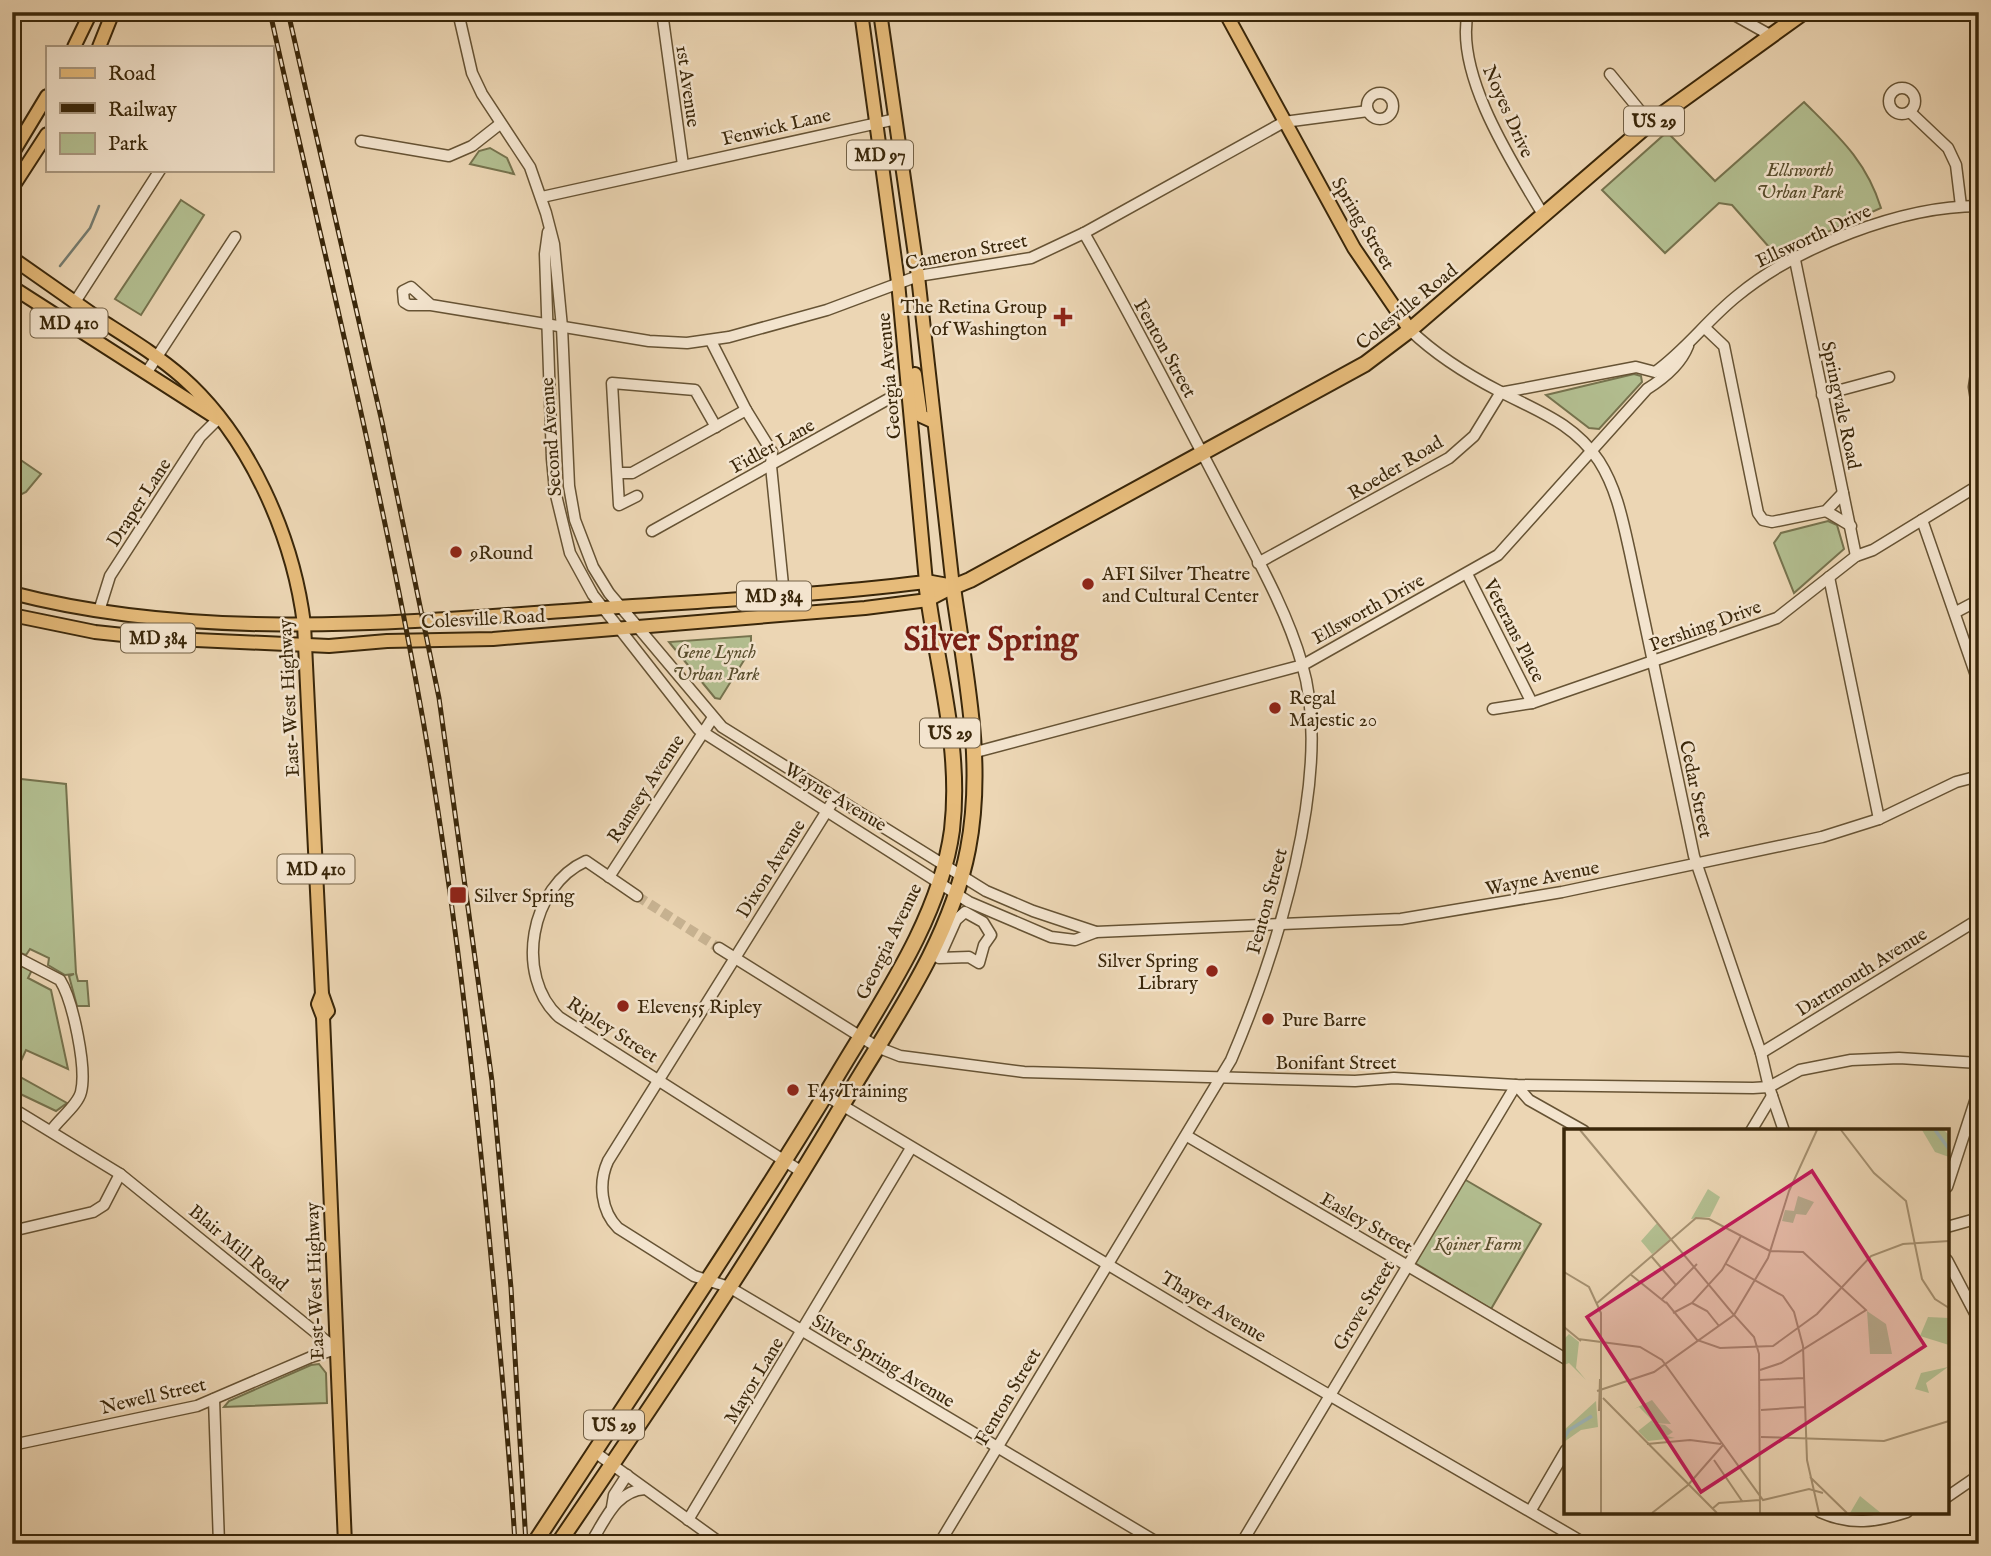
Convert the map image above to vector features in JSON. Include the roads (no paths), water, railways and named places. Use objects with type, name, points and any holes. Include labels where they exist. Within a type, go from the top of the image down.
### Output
[{"type":"highway","name":"Colesville Road","points":[[926,582],[953,587],[1365,364],[1410,330],[1650,123],[1804,12]]},
{"type":"highway","name":"Georgia Avenue","points":[[534,1544],[785,1161],[906,956],[938,881],[951,833],[954,758],[926,582]]},
{"type":"highway","name":"Georgia Avenue","points":[[558,1544],[661,1391],[802,1172],[943,930],[962,876],[976,799],[975,752],[953,587]]},
{"type":"highway","points":[[643,1380],[661,1391]]},
{"type":"main road","points":[[74,46],[91,12]]},
{"type":"main road","points":[[101,42],[113,12]]},
{"type":"main road","points":[[101,42],[124,12]]},
{"type":"main road","name":"Georgia Avenue","points":[[861,12],[898,282],[926,582]]},
{"type":"main road","name":"Georgia Avenue","points":[[880,12],[918,276],[932,421],[953,587]]},
{"type":"main road","name":"Spring Street","points":[[1225,12],[1354,248],[1410,330]]},
{"type":"main road","points":[[12,154],[46,98]]},
{"type":"main road","points":[[12,188],[46,136]]},
{"type":"main road","name":"East-West Highway","points":[[12,258],[156,357],[208,403],[237,443],[284,533],[295,573],[304,624],[322,994],[328,1004],[328,1011],[323,1017],[345,1544]]},
{"type":"main road","name":"East-West Highway","points":[[12,287],[147,372],[195,407],[218,419]]},
{"type":"main road","name":"MD 97","points":[[905,349],[913,363],[921,416],[932,421]]},
{"type":"main road","name":"Colesville Road","points":[[12,593],[99,611],[339,626],[784,596],[926,582]]},
{"type":"main road","name":"Colesville Road","points":[[12,615],[49,624],[140,637],[305,646],[493,639],[865,608],[928,600],[953,587]]},
{"type":"street","name":"Second Avenue","points":[[458,12],[472,73],[500,124],[530,167],[542,197],[554,244],[562,327],[569,486],[575,520],[593,567],[638,626]]},
{"type":"street","name":"1st Avenue","points":[[662,12],[683,165]]},
{"type":"street","name":"Noyes Drive","points":[[1468,12],[1465,40],[1470,74],[1523,184],[1544,216]]},
{"type":"street","points":[[1729,12],[1770,35]]},
{"type":"street","points":[[1610,74],[1650,123]]},
{"type":"street","name":"Cameron Street","points":[[431,305],[649,341],[711,341],[762,331],[918,276],[1022,261],[1084,233],[1284,122],[1368,111]]},
{"type":"street","points":[[1910,111],[1948,148],[1956,165],[1961,206]]},
{"type":"street","name":"Fenwick Lane","points":[[542,197],[896,118]]},
{"type":"street","points":[[361,141],[449,156],[460,153],[500,124]]},
{"type":"street","points":[[75,302],[159,172]]},
{"type":"street","name":"Ellsworth Drive","points":[[1501,392],[1529,390],[1636,367],[1655,372],[1688,346],[1714,315],[1759,279],[1795,260],[1885,221],[1922,210],[1979,206]]},
{"type":"street","name":"Second Avenue","points":[[549,228],[545,254],[555,491],[562,527],[583,578],[603,608]]},
{"type":"street","name":"Fenton Street","points":[[939,1544],[1221,1077],[1248,1019],[1278,925],[1307,809],[1310,718],[1303,665],[1258,563],[1202,452],[1084,233]]},
{"type":"street","points":[[147,372],[235,237]]},
{"type":"street","name":"Springvale Road","points":[[1795,260],[1856,556]]},
{"type":"street","points":[[1705,328],[1724,346],[1758,513],[1763,520],[1772,522],[1826,511],[1843,493]]},
{"type":"street","name":"Spring Street","points":[[1410,330],[1448,361],[1501,392],[1545,411],[1564,424],[1591,451]]},
{"type":"street","points":[[711,341],[746,410],[772,452],[771,466],[784,596]]},
{"type":"street","name":"Ellsworth Drive","points":[[975,752],[1303,665],[1466,574],[1498,555],[1647,389],[1663,378],[1685,354],[1688,346]]},
{"type":"street","points":[[1979,354],[1975,387],[1979,419]]},
{"type":"street","points":[[1822,395],[1889,377]]},
{"type":"street","points":[[637,496],[619,505],[612,383],[695,390],[716,427]]},
{"type":"street","name":"Fidler Lane","points":[[652,531],[908,388]]},
{"type":"street","name":"Roeder Road","points":[[1258,563],[1449,458],[1474,436],[1501,392]]},
{"type":"street","points":[[618,473],[632,473],[746,410]]},
{"type":"street","name":"Draper Lane","points":[[99,611],[110,576],[200,437],[218,419]]},
{"type":"street","points":[[552,422],[566,421]]},
{"type":"street","name":"Cedar Street","points":[[1591,451],[1606,474],[1619,507],[1697,864],[1762,1053],[1770,1092],[1783,1129]]},
{"type":"street","name":"Pershing Drive","points":[[1493,709],[1532,703],[1777,618],[1856,556],[1873,550],[1979,485]]},
{"type":"street","points":[[1826,511],[1851,526]]},
{"type":"street","points":[[1922,520],[1979,684]]},
{"type":"street","name":"Veterans Place","points":[[1466,574],[1532,703]]},
{"type":"street","points":[[1829,576],[1879,819]]},
{"type":"street","points":[[1956,612],[1979,600]]},
{"type":"street","name":"Wayne Avenue","points":[[603,608],[702,733],[956,894],[1051,937],[1075,940],[1096,932],[1361,922],[1443,914],[1822,837],[1879,819],[1956,782],[1979,776]]},
{"type":"street","name":"Wayne Avenue","points":[[638,626],[712,719],[962,876],[1009,901],[1096,932]]},
{"type":"street","name":"Ramsey Avenue","points":[[609,877],[712,719]]},
{"type":"street","name":"Dixon Avenue","points":[[625,1233],[614,1225],[605,1207],[603,1171],[825,810],[835,798]]},
{"type":"street","name":"Ripley Street","points":[[609,877],[586,861],[562,878],[541,912],[533,955],[540,994],[559,1017],[802,1172]]},
{"type":"street","points":[[609,877],[637,897]]},
{"type":"street","points":[[965,912],[983,922],[991,935],[984,945],[979,963],[969,957],[939,958],[956,920],[965,912]]},
{"type":"street","name":"Dartmouth Avenue","points":[[1762,1053],[1979,919]]},
{"type":"street","name":"Bonifant Street","points":[[719,948],[877,1047],[900,1056],[1024,1072],[1355,1081],[1394,1078],[1516,1085],[1770,1092],[1800,1070],[1851,1060],[1899,1058],[1979,1063]]},
{"type":"street","points":[[12,955],[60,981],[74,1022],[82,1076],[81,1094],[51,1130]]},
{"type":"street","points":[[1516,1085],[1529,1100],[1580,1129]]},
{"type":"street","name":"Grove Street","points":[[1241,1544],[1516,1085]]},
{"type":"street","points":[[1949,1181],[1979,1089]]},
{"type":"street","points":[[1752,1129],[1770,1092]]},
{"type":"street","name":"Thayer Avenue","points":[[825,1095],[1587,1544]]},
{"type":"street","name":"Blair Mill Road","points":[[12,1108],[123,1177],[144,1186],[150,1199],[336,1349]]},
{"type":"street","name":"Easley Street","points":[[1187,1136],[1564,1358]]},
{"type":"street","name":"Mayor Lane","points":[[688,1520],[911,1148]]},
{"type":"street","points":[[12,1231],[93,1212],[104,1205],[123,1177]]},
{"type":"street","points":[[1949,1226],[1979,1218]]},
{"type":"street","name":"Silver Spring Avenue","points":[[625,1233],[707,1282],[729,1287],[1160,1544]]},
{"type":"street","points":[[1949,1264],[1979,1321]]},
{"type":"street","name":"Newell Street","points":[[12,1445],[197,1406],[336,1349]]},
{"type":"street","points":[[214,1399],[219,1544]]},
{"type":"street","points":[[596,1453],[722,1544]]},
{"type":"street","points":[[1531,1510],[1564,1453]]},
{"type":"street","points":[[594,1541],[612,1507],[614,1495],[627,1475]]},
{"type":"street","points":[[1949,1496],[1979,1475]]},
{"type":"street","points":[[612,1507],[626,1494],[645,1489]]},
{"type":"street","points":[[1824,1514],[1837,1520],[1861,1523],[1899,1514]]},
{"type":"waterway","points":[[60,266],[90,228],[99,206]]},
{"type":"tunnel","points":[[637,896],[719,948]]},
{"type":"railway","points":[[270,12],[382,509],[438,812],[466,1018],[481,1156],[515,1544]]},
{"type":"railway","points":[[288,12],[382,422],[439,698],[492,1081],[511,1288],[526,1544]]},
{"type":"place","name":"The Retina Group of Washington","points":[[1063,317]]},
{"type":"place","name":"9Round","points":[[456,552]]},
{"type":"place","name":"AFI Silver Theatre and Cultural Center","points":[[1088,584]]},
{"type":"place","name":"Regal Majestic 20","points":[[1275,708]]},
{"type":"place","name":"Silver Spring","points":[[458,895]]},
{"type":"place","name":"Silver Spring Library","points":[[1212,971]]},
{"type":"place","name":"Eleven55 Ripley","points":[[623,1006]]},
{"type":"place","name":"Pure Barre","points":[[1268,1019]]},
{"type":"place","name":"F45 Training","points":[[793,1090]]},
{"type":"district","name":"Silver Spring","points":[[991,638]]},
{"type":"park label","name":"Ellsworth Urban Park","points":[[1800,180]]},
{"type":"park label","name":"Gene Lynch Urban Park","points":[[716,662]]},
{"type":"park label","name":"Koiner Farm","points":[[1478,1243]]}]
